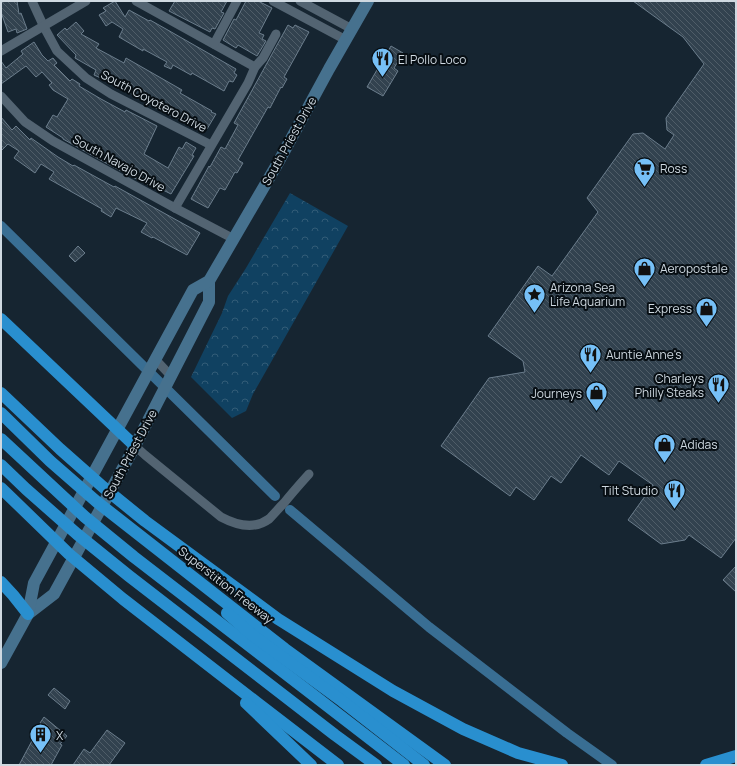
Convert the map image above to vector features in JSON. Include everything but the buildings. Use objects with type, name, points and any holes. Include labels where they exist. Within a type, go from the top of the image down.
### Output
[{"type":"highway","points":[[1,319],[135,446]]},
{"type":"highway","points":[[1,393],[103,487],[145,521],[278,619],[392,691],[463,729],[518,754],[562,765]]},
{"type":"highway","name":"Superstition Freeway","points":[[1,413],[50,461],[96,502],[140,537],[285,649],[445,765]]},
{"type":"highway","points":[[1,440],[85,517],[134,557],[404,765]]},
{"type":"highway","points":[[1,465],[77,534],[335,735],[376,765]]},
{"type":"highway","points":[[1,488],[69,554],[123,599],[338,765]]},
{"type":"highway","points":[[140,537],[251,634],[342,701],[424,765]]},
{"type":"highway","points":[[1,582],[28,614]]},
{"type":"highway","points":[[194,654],[311,765]]},
{"type":"highway","points":[[706,765],[736,756]]},
{"type":"main road","name":"South Priest Drive","points":[[1,663],[28,614],[34,583],[193,290],[209,281],[279,161],[328,69],[368,1]]},
{"type":"main road","name":"South Priest Drive","points":[[28,614],[54,594],[135,446],[210,302],[209,281]]},
{"type":"street","name":"South Coyotero Drive","points":[[32,1],[57,51],[86,78],[111,94],[211,145]]},
{"type":"street","points":[[1,51],[86,1]]},
{"type":"street","points":[[136,1],[255,67]]},
{"type":"street","points":[[214,44],[237,1]]},
{"type":"street","points":[[273,1],[346,40]]},
{"type":"street","points":[[298,14],[302,2],[352,29]]},
{"type":"street","points":[[175,208],[255,67],[260,62],[276,34]]},
{"type":"street","name":"South Navajo Drive","points":[[1,96],[26,122],[53,141],[234,239]]},
{"type":"street","points":[[154,361],[170,378]]},
{"type":"street","points":[[135,446],[221,517],[246,526],[255,525],[268,520],[309,474]]},
{"type":"green space","points":[[290,193],[348,226],[253,394],[246,411],[232,418],[191,377],[222,313],[228,296]]},
{"type":"waterway","points":[[1,226],[275,496]]},
{"type":"waterway","points":[[290,510],[429,627],[567,733],[612,765]]},
{"type":"place","name":"El Pollo Loco","points":[[383,78]]},
{"type":"place","name":"Ross","points":[[644,188]]},
{"type":"place","name":"Aeropostale","points":[[644,288]]},
{"type":"place","name":"Arizona Sea Life Aquarium","points":[[534,314]]},
{"type":"place","name":"Express","points":[[707,328]]},
{"type":"place","name":"Auntie Anne's","points":[[590,374]]},
{"type":"place","name":"Charleys Philly Steaks","points":[[719,404]]},
{"type":"place","name":"Journeys","points":[[597,412]]},
{"type":"place","name":"Adidas","points":[[665,464]]},
{"type":"place","name":"Tilt Studio","points":[[674,510]]},
{"type":"place","name":"X","points":[[40,754]]}]
